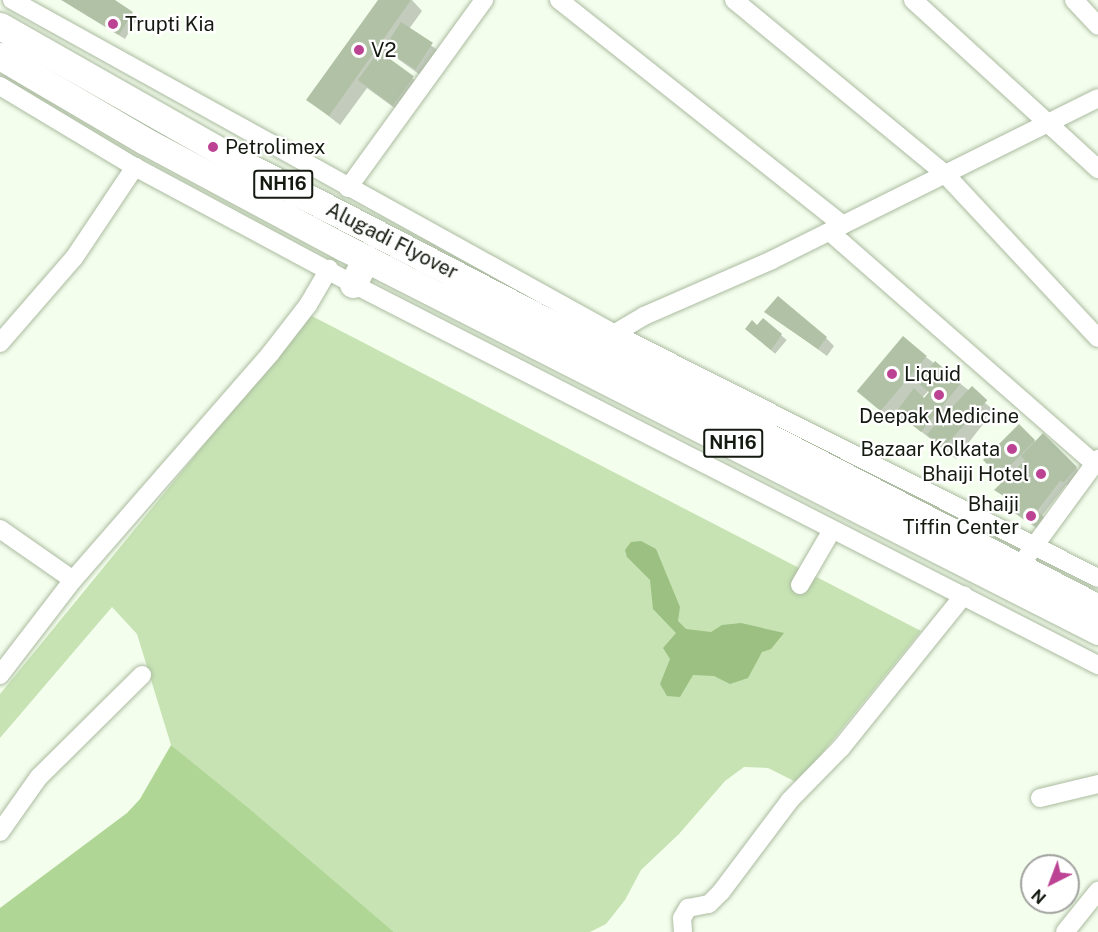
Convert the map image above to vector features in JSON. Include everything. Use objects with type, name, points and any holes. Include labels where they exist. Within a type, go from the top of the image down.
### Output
[{"type":"highway","name":"Alugadi Flyover","points":[[0,26],[245,165],[570,334],[605,340]]},
{"type":"highway","name":"Alugadi Flyover","points":[[0,56],[145,141],[366,258]]},
{"type":"highway","name":"NH16","points":[[366,258],[1098,631]]},
{"type":"highway","points":[[353,284],[366,258]]},
{"type":"highway","name":"NH16","points":[[605,340],[1098,608]]},
{"type":"street","points":[[12,0],[348,189],[605,340],[1033,543],[1098,578]]},
{"type":"street","points":[[559,0],[837,228],[1096,461],[1033,543],[1019,567]]},
{"type":"street","points":[[734,0],[945,174],[1098,338]]},
{"type":"street","points":[[913,0],[1098,169]]},
{"type":"street","points":[[1074,0],[1098,26]]},
{"type":"street","points":[[348,189],[481,1]]},
{"type":"street","points":[[0,86],[135,167],[329,269],[353,284],[1098,665]]},
{"type":"street","points":[[605,340],[1098,98]]},
{"type":"street","points":[[0,343],[74,258],[135,167]]},
{"type":"street","points":[[0,675],[73,580],[270,354],[308,305],[329,269]]},
{"type":"street","points":[[0,529],[73,580]]},
{"type":"street","points":[[800,585],[832,530]]},
{"type":"street","points":[[683,932],[682,918],[688,908],[709,904],[721,892],[790,801],[841,748],[964,595]]},
{"type":"street","points":[[0,832],[39,777],[142,675]]},
{"type":"street","points":[[1040,798],[1098,784]]},
{"type":"street","points":[[1065,932],[1098,891]]},
{"type":"shaded area","points":[[310,315],[921,631],[798,783],[768,768],[744,767],[725,781],[679,834],[641,870],[625,900],[606,924],[590,932],[394,932],[171,745],[137,634],[112,607],[0,738],[0,694]]},
{"type":"shaded area","points":[[641,541],[656,549],[680,607],[678,621],[686,629],[711,632],[722,625],[741,623],[784,633],[771,649],[762,652],[748,678],[730,684],[714,676],[693,675],[680,697],[667,696],[660,684],[670,659],[663,648],[676,633],[653,609],[650,580],[627,557],[625,550],[631,542]]},
{"type":"shaded area","points":[[171,745],[394,932],[0,932],[0,908],[127,813],[140,799]]},
{"type":"building","name":"Trupti Kia","points":[[62,0],[115,0],[133,12],[119,35]]},
{"type":"building","name":"V2","points":[[378,0],[411,0],[329,116],[306,100]]},
{"type":"building","points":[[401,22],[433,43],[415,70],[384,49]]},
{"type":"building","points":[[379,51],[414,76],[393,105],[358,80]]},
{"type":"building","points":[[778,296],[827,337],[818,349],[764,312]]},
{"type":"building","points":[[763,318],[782,334],[771,350],[745,329],[752,320],[757,325]]},
{"type":"building","name":"Liquid","points":[[903,336],[927,356],[880,411],[857,391]]},
{"type":"building","name":"Deepak Medicine","points":[[935,361],[961,383],[921,432],[896,412],[914,388],[924,398],[929,392],[918,383]]},
{"type":"building","points":[[972,386],[987,400],[942,449],[927,434]]},
{"type":"building","name":"Bazaar Kolkata","points":[[1019,424],[1035,440],[999,476],[983,460]]},
{"type":"building","name":"Bhaiji Hotel","points":[[1043,433],[1077,467],[1064,482],[1060,481],[1037,511],[1044,517],[1035,526],[1013,512],[1018,505],[994,490],[1025,460],[1021,456]]},
{"type":"place","name":"Trupti Kia","points":[[113,24]]},
{"type":"place","name":"V2","points":[[359,50]]},
{"type":"place","name":"Petrolimex","points":[[213,147]]},
{"type":"place","name":"Liquid","points":[[892,374]]},
{"type":"place","name":"Deepak Medicine","points":[[939,395]]},
{"type":"place","name":"Bazaar Kolkata","points":[[1012,449]]},
{"type":"place","name":"Bhaiji Hotel","points":[[1041,474]]},
{"type":"place","name":"Bhaiji Tiffin Center","points":[[1031,516]]}]
